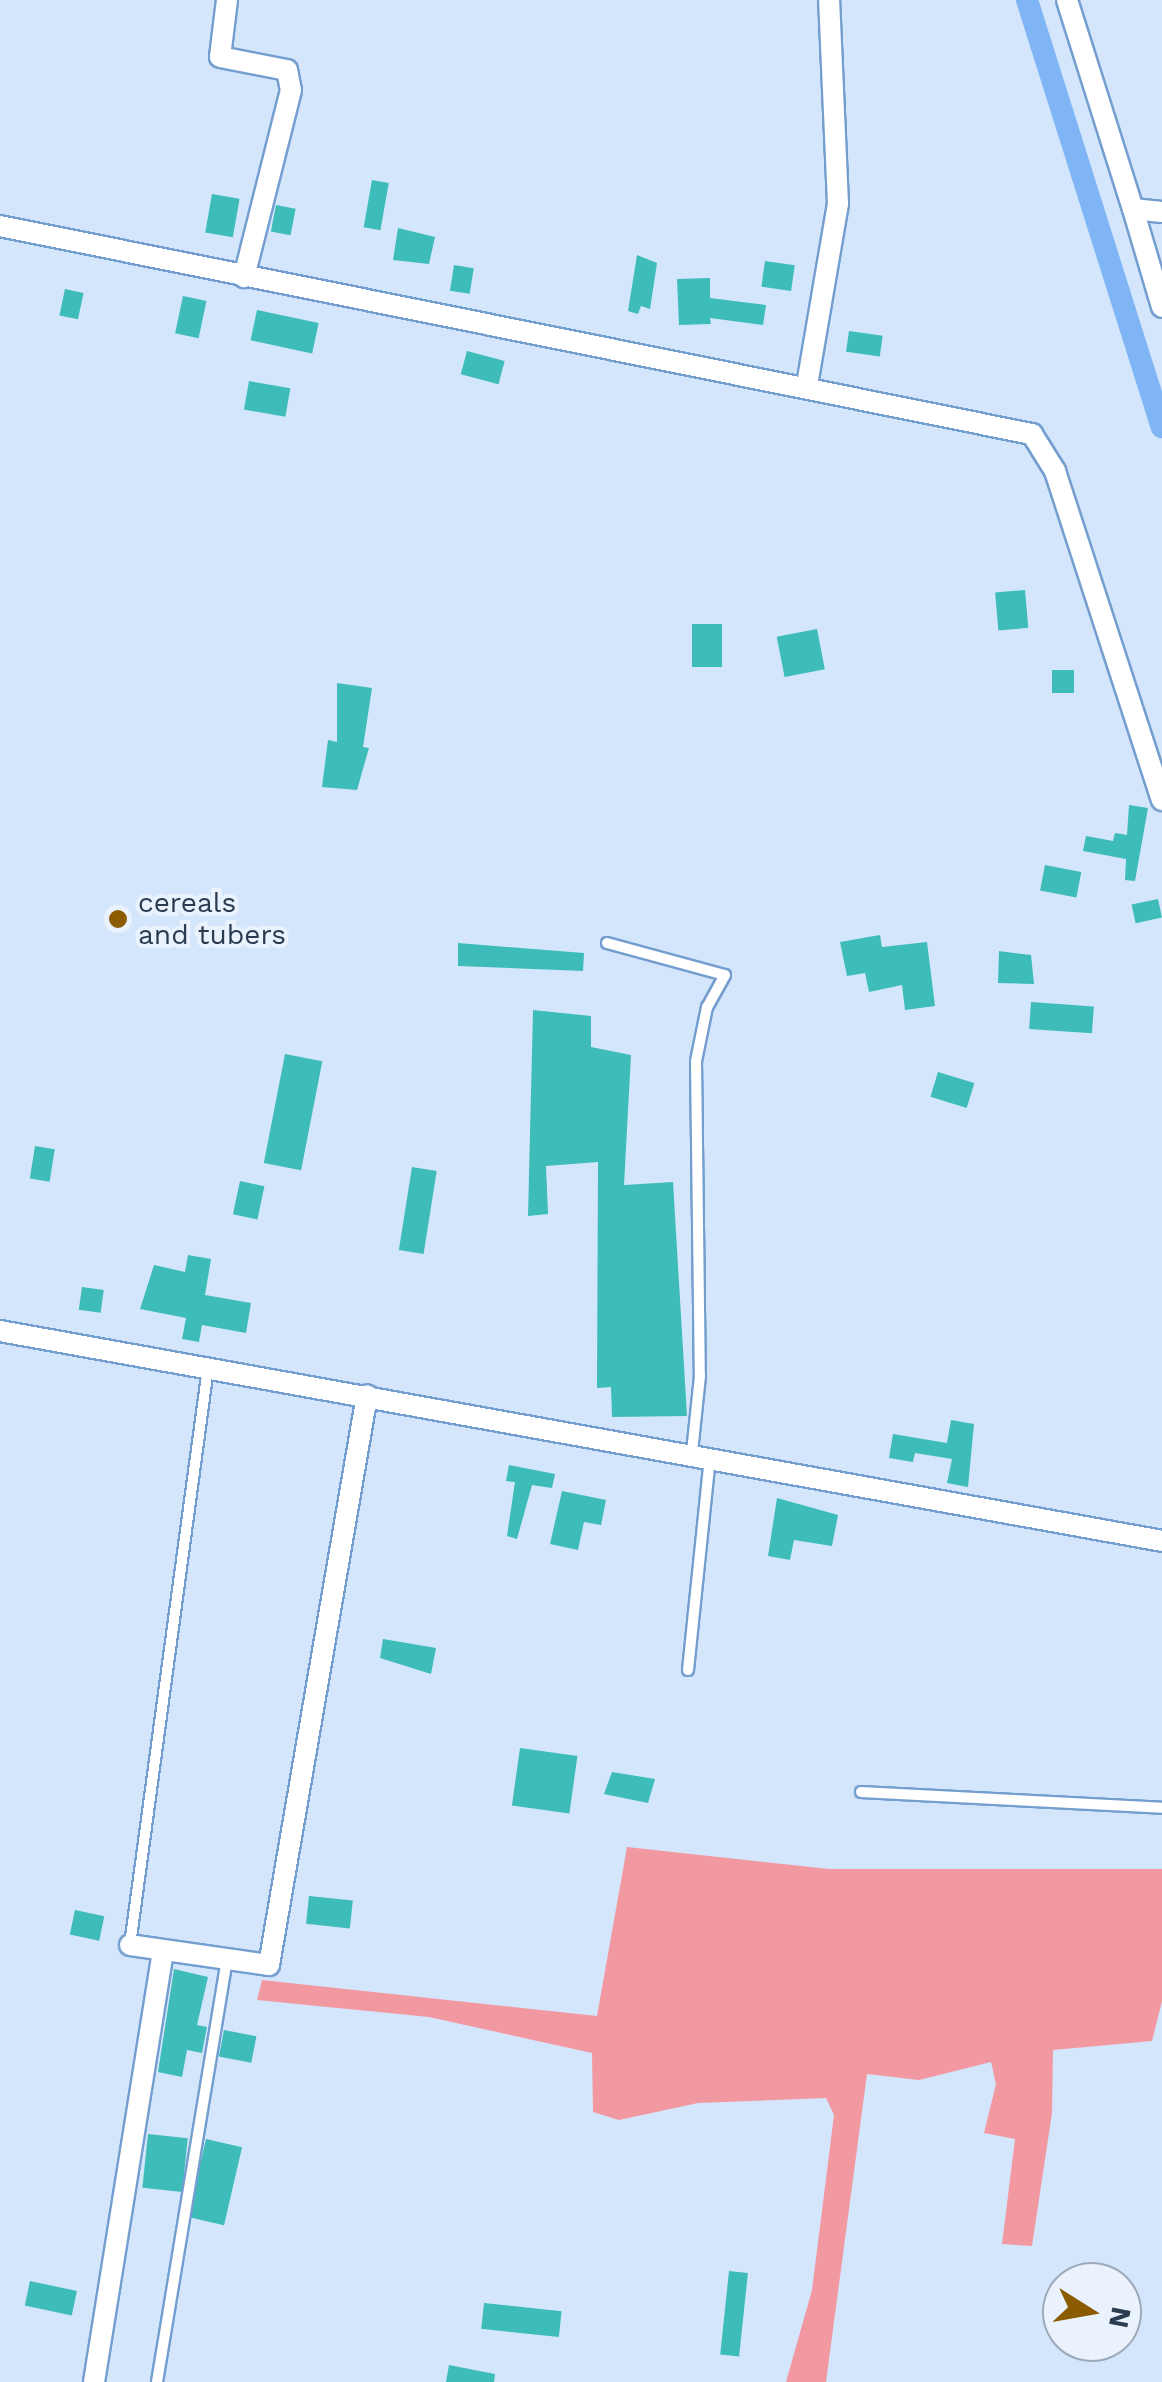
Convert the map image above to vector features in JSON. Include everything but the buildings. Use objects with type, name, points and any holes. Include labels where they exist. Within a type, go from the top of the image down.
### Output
[{"type":"street","points":[[226,0],[220,57],[287,70],[291,90],[244,278]]},
{"type":"street","points":[[807,384],[838,204],[829,0]]},
{"type":"street","points":[[1066,0],[1162,307]]},
{"type":"street","points":[[1133,209],[1162,212]]},
{"type":"street","points":[[0,226],[244,278],[807,384],[1032,434],[1055,471],[1162,800]]},
{"type":"street","points":[[0,1331],[701,1454],[1162,1542]]},
{"type":"street","points":[[130,1945],[226,1963],[269,1966],[367,1395]]},
{"type":"street","points":[[94,2382],[163,1952]]},
{"type":"lane","points":[[606,944],[725,975],[706,1006],[696,1061],[701,1454],[688,1670]]},
{"type":"lane","points":[[130,1945],[208,1367]]},
{"type":"lane","points":[[861,1792],[1162,1808]]},
{"type":"lane","points":[[157,2382],[226,1963]]},
{"type":"shaded area","points":[[627,1847],[829,1869],[1162,1869],[1162,2001],[1152,2041],[1053,2050],[1052,2113],[1032,2246],[1002,2244],[1015,2139],[984,2133],[996,2084],[991,2062],[919,2080],[867,2074],[826,2382],[786,2382],[812,2290],[834,2115],[826,2098],[698,2103],[619,2120],[593,2112],[592,2053],[429,2017],[257,2000],[262,1980],[597,2016]]},
{"type":"waterway","points":[[1027,0],[1162,427]]},
{"type":"place","name":"cereals and tubers","points":[[118,919]]}]
